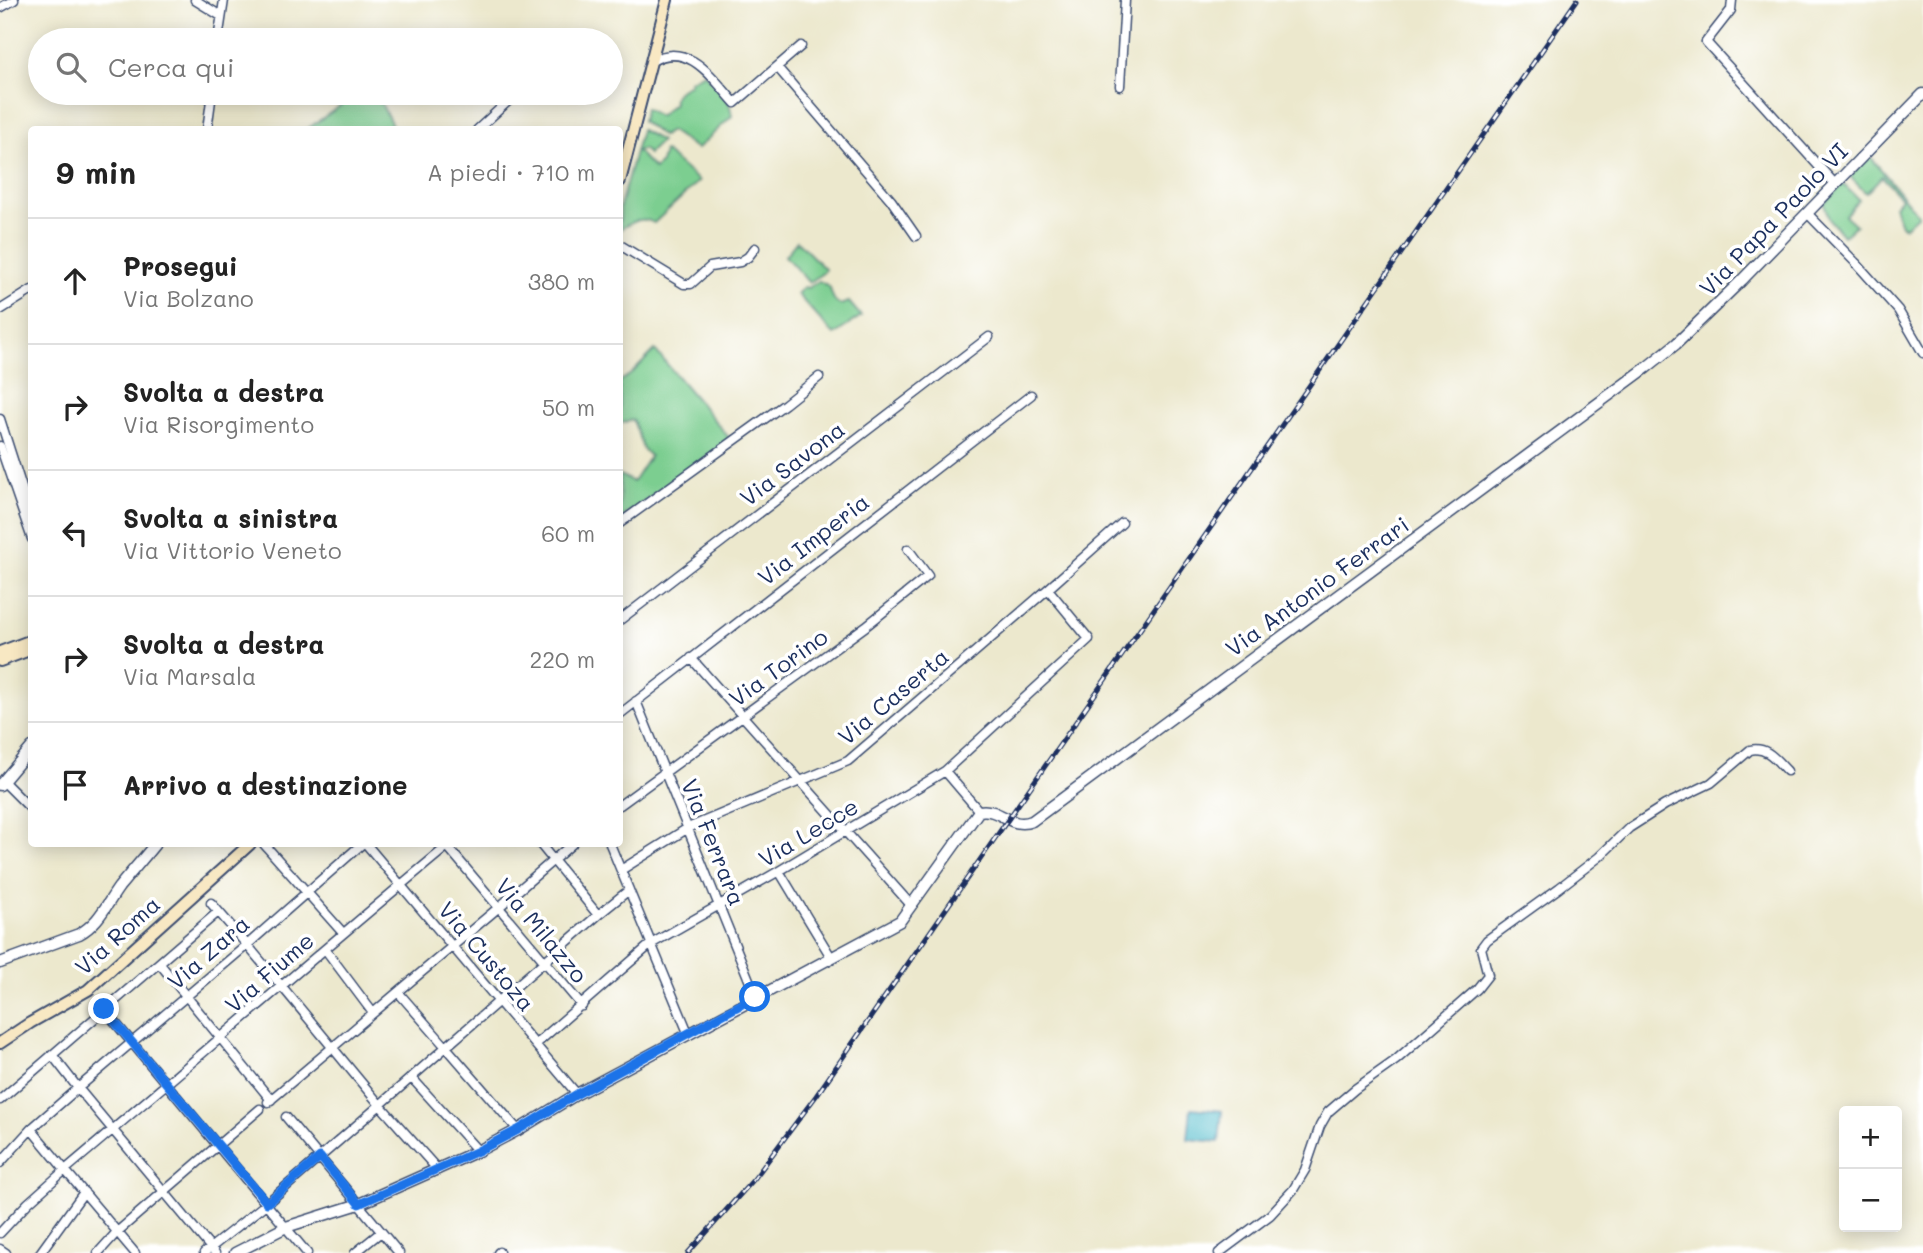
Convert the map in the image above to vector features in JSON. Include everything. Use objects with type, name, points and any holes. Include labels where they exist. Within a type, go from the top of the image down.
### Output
[{"type":"main road","points":[[623,170],[667,0]]},
{"type":"main road","points":[[0,652],[28,642]]},
{"type":"main road","points":[[0,661],[28,650]]},
{"type":"main road","name":"Via Roma","points":[[0,1043],[88,990],[247,847]]},
{"type":"street","points":[[0,8],[14,0]]},
{"type":"street","points":[[195,0],[221,16]]},
{"type":"street","points":[[220,28],[224,0]]},
{"type":"street","points":[[1120,86],[1125,0]]},
{"type":"street","points":[[1732,0],[1731,10],[1706,42],[1835,184]]},
{"type":"street","points":[[652,61],[662,55],[683,56],[695,61],[735,103],[801,46]]},
{"type":"street","points":[[777,67],[891,200],[916,236]]},
{"type":"street","name":"Via Papa Paolo VI","points":[[1646,368],[1676,344],[1808,214],[1923,94]]},
{"type":"street","points":[[208,126],[210,105]]},
{"type":"street","points":[[481,126],[504,105]]},
{"type":"street","points":[[1808,214],[1898,310],[1923,354]]},
{"type":"street","points":[[623,247],[684,284],[691,284],[710,267],[740,262],[755,248]]},
{"type":"street","points":[[0,310],[28,292]]},
{"type":"street","name":"Via Savona","points":[[623,618],[989,337]]},
{"type":"street","name":"Via Antonio Ferrari","points":[[979,811],[995,812],[1020,824],[1032,821],[1646,368]]},
{"type":"street","points":[[623,521],[819,377]]},
{"type":"street","name":"Via Imperia","points":[[623,712],[1031,395]]},
{"type":"street","points":[[0,419],[28,512]]},
{"type":"street","points":[[0,446],[28,513]]},
{"type":"street","name":"Via Caserta","points":[[621,870],[688,828],[848,761],[1122,523]]},
{"type":"street","name":"Via Torino","points":[[623,803],[866,626],[928,576],[908,549]]},
{"type":"street","name":"Via Lecce","points":[[537,1044],[651,944],[846,832],[945,771],[1089,639],[1048,589]]},
{"type":"street","points":[[691,658],[911,905]]},
{"type":"street","name":"Via Ferrara","points":[[636,701],[755,997]]},
{"type":"street","points":[[1219,1253],[1269,1214],[1293,1190],[1305,1170],[1320,1126],[1328,1112],[1396,1060],[1477,989],[1488,975],[1480,948],[1487,940],[1599,857],[1629,828],[1665,805],[1711,783],[1750,750],[1758,748],[1770,754],[1787,771]]},
{"type":"street","points":[[28,752],[2,783],[28,806]]},
{"type":"street","points":[[234,1253],[286,1227],[359,1204],[478,1151],[577,1094],[900,921],[979,811],[945,771]]},
{"type":"street","points":[[0,963],[89,929],[150,847]]},
{"type":"street","points":[[267,847],[343,933]]},
{"type":"street","name":"Via Zara","points":[[0,1163],[31,1129],[360,847]]},
{"type":"street","name":"Via Custoza","points":[[367,847],[577,1094]]},
{"type":"street","name":"Via Fiume","points":[[0,1233],[65,1170],[446,847]]},
{"type":"street","name":"Via Milazzo","points":[[450,847],[582,1006]]},
{"type":"street","points":[[542,847],[598,915]]},
{"type":"street","points":[[160,964],[270,1101],[568,847]]},
{"type":"street","points":[[611,847],[689,1035]]},
{"type":"street","points":[[779,871],[831,957]]},
{"type":"street","points":[[53,1056],[210,1251],[629,890]]},
{"type":"street","points":[[211,903],[438,1170]]},
{"type":"street","points":[[0,1100],[218,912]]},
{"type":"street","points":[[325,949],[373,1013]]},
{"type":"street","points":[[398,992],[518,1130]]},
{"type":"street","points":[[104,1009],[307,1253]]},
{"type":"street","points":[[411,1077],[478,1151]]},
{"type":"street","points":[[98,1253],[117,1232],[260,1109]]},
{"type":"street","points":[[286,1117],[399,1253]]},
{"type":"street","points":[[31,1129],[135,1253]]},
{"type":"street","points":[[40,1253],[84,1192]]},
{"type":"street","points":[[355,1253],[381,1231]]},
{"type":"street","points":[[0,1249],[6,1253]]},
{"type":"green space","points":[[704,73],[729,102],[732,116],[697,149],[671,131],[662,136],[642,121],[645,108],[659,116],[674,103],[678,91]]},
{"type":"green space","points":[[342,105],[382,105],[392,126],[311,126]]},
{"type":"green space","points":[[641,130],[661,141],[648,154],[643,149],[637,151],[654,169],[661,163],[664,151],[699,181],[654,223],[641,220],[623,227],[623,195]]},
{"type":"green space","points":[[1870,156],[1918,215],[1905,227],[1901,225],[1894,206],[1901,198],[1882,176],[1866,193],[1850,177]]},
{"type":"green space","points":[[1843,184],[1859,200],[1845,215],[1856,225],[1843,236],[1829,219],[1824,203]]},
{"type":"green space","points":[[797,241],[825,269],[809,283],[785,256]]},
{"type":"green space","points":[[819,281],[829,286],[837,303],[840,305],[849,302],[861,316],[834,335],[797,294],[804,287],[808,288]]},
{"type":"green space","points":[[655,350],[731,440],[623,517],[623,477],[633,482],[650,456],[643,449],[633,420],[623,422],[623,379]]},
{"type":"water","points":[[1191,1108],[1222,1111],[1219,1142],[1188,1139]]},
{"type":"railway","points":[[688,1253],[754,1179],[816,1096],[1577,0]]},
{"type":"route","points":[[104,1009],[267,1203],[320,1157],[359,1204],[478,1151],[755,997]]}]
